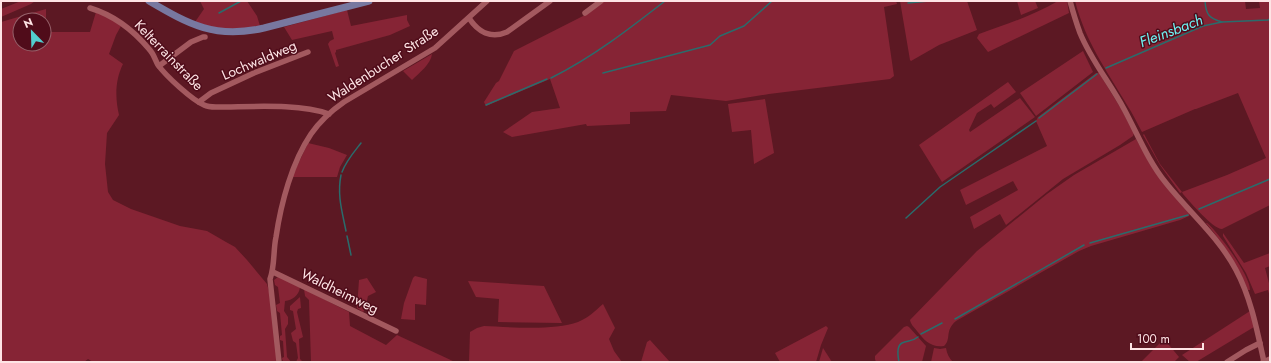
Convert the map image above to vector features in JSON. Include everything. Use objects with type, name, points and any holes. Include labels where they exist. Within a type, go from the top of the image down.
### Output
[{"type":"main road","points":[[149,1],[194,25],[214,31],[231,32],[250,31],[264,28],[369,1]]},
{"type":"street","name":"Waldenbucher Straße","points":[[279,362],[270,279],[273,272],[274,248],[277,231],[286,191],[306,141],[317,126],[344,102],[435,48],[487,1]]},
{"type":"street","points":[[469,18],[474,26],[480,30],[489,34],[500,35],[507,32],[550,1]]},
{"type":"street","points":[[585,13],[601,1]]},
{"type":"street","points":[[1070,1],[1080,34],[1087,49],[1123,107],[1151,160],[1169,186],[1216,240],[1235,269],[1242,283],[1253,314],[1264,362],[1270,359]]},
{"type":"street","name":"Kelterrainstraße","points":[[90,8],[108,15],[140,39],[151,51],[159,66],[174,82],[204,105],[216,107],[298,108],[329,114]]},
{"type":"street","points":[[159,66],[191,42],[203,36],[204,37]]},
{"type":"street","name":"Lochwaldweg","points":[[199,102],[211,94],[254,72],[308,52]]},
{"type":"street","name":"Waldheimweg","points":[[273,272],[396,331]]},
{"type":"street","points":[[1227,362],[1246,350],[1260,344]]},
{"type":"shaded area","points":[[21,1],[35,1],[1,17],[1,9]]},
{"type":"shaded area","points":[[200,1],[247,1],[257,16],[260,26],[232,30],[212,27],[195,22],[204,9]]},
{"type":"shaded area","points":[[603,1],[896,1],[897,4],[884,7],[894,76],[890,79],[769,94],[726,101],[671,95],[666,111],[630,112],[630,124],[587,126],[586,124],[512,137],[503,132],[532,112],[560,108],[550,79],[486,106],[484,102],[496,83],[499,81],[514,51],[587,14]]},
{"type":"shaded area","points":[[900,1],[967,1],[977,30],[939,45],[911,61]]},
{"type":"shaded area","points":[[1017,1],[1035,1],[1038,8],[1021,15]]},
{"type":"shaded area","points":[[1058,1],[1067,1],[1069,13],[988,52],[977,38],[979,34],[1029,15]]},
{"type":"shaded area","points":[[1075,1],[1245,1],[1246,9],[1260,8],[1259,1],[1270,1],[1270,205],[1222,229],[1213,225],[1196,209],[1182,192],[1266,158],[1238,93],[1195,109],[1142,132],[1091,43]]},
{"type":"shaded area","points":[[46,9],[46,12],[36,12]]},
{"type":"shaded area","points":[[347,10],[351,26],[407,15],[407,20],[410,26],[390,35],[336,50],[335,53],[339,66],[336,67],[328,44],[334,39],[332,31],[292,40],[284,27]]},
{"type":"shaded area","points":[[96,12],[107,16],[121,26],[109,54],[123,64],[118,76],[116,89],[119,115],[107,133],[105,164],[108,192],[113,200],[131,209],[180,226],[207,231],[235,247],[267,284],[270,295],[277,362],[93,362],[88,359],[84,362],[1,362],[1,22],[12,19],[12,52],[52,52],[52,32],[90,32]]},
{"type":"shaded area","points":[[1083,51],[1093,72],[1036,116],[1020,93]]},
{"type":"shaded area","points":[[432,54],[427,65],[412,80],[403,71]]},
{"type":"shaded area","points":[[1096,73],[1099,73],[1120,107],[1134,133],[1133,136],[1063,179],[1006,225],[1000,214],[974,229],[970,217],[1018,190],[1013,181],[966,205],[960,190],[1047,146],[1036,121],[1038,117]]},
{"type":"shaded area","points":[[1008,82],[1016,92],[994,108],[991,104],[977,113],[969,130],[970,132],[1020,98],[1035,117],[942,182],[919,145]]},
{"type":"shaded area","points":[[765,99],[774,153],[754,164],[751,130],[732,132],[728,104]]},
{"type":"shaded area","points":[[1144,134],[1160,164],[1182,192],[1180,193],[1160,165],[1143,135]]},
{"type":"shaded area","points":[[1136,139],[1149,162],[1190,213],[1189,216],[1079,251],[956,321],[950,328],[948,341],[944,346],[932,345],[922,337],[910,320],[977,251],[1047,194],[1074,175]]},
{"type":"shaded area","points":[[308,143],[329,148],[347,155],[340,167],[337,177],[292,177]]},
{"type":"shaded area","points":[[1206,223],[1219,236],[1240,265],[1249,283],[1250,290],[1248,290],[1235,264],[1224,247]]},
{"type":"shaded area","points":[[1223,233],[1244,263],[1270,253],[1270,266],[1265,268],[1270,287],[1270,297],[1268,290],[1255,294],[1246,273],[1223,236]]},
{"type":"shaded area","points":[[415,276],[427,279],[426,305],[415,304],[415,320],[401,319],[404,303]]},
{"type":"shaded area","points":[[278,277],[300,287],[295,297],[285,301],[284,311],[288,317],[288,324],[285,329],[287,357],[291,362],[283,362],[282,358],[284,357],[283,341],[280,340],[280,336],[282,335],[280,313],[277,311],[276,305],[280,303],[278,287],[275,285],[274,280]]},
{"type":"shaded area","points":[[367,278],[376,292],[368,296],[363,312],[357,308],[359,280]]},
{"type":"shaded area","points":[[468,281],[544,286],[562,323],[498,322],[499,299],[476,297]]},
{"type":"shaded area","points":[[304,289],[349,312],[350,326],[386,345],[397,335],[455,362],[311,362],[309,300],[305,296]]},
{"type":"shaded area","points":[[300,297],[301,308],[298,309],[297,312],[303,337],[299,339],[300,359],[303,362],[296,362],[298,358],[296,343],[293,341],[291,333],[296,329],[293,311],[290,310],[290,306]]},
{"type":"shaded area","points":[[603,304],[615,328],[609,339],[614,351],[622,362],[469,362],[470,332],[477,328],[484,326],[519,328],[557,327],[568,325],[585,318]]},
{"type":"shaded area","points":[[1250,311],[1254,327],[1196,362],[1190,362],[1182,355]]},
{"type":"shaded area","points":[[826,326],[828,328],[816,362],[780,362],[775,353]]},
{"type":"shaded area","points":[[907,326],[926,346],[922,362],[876,362],[875,356],[904,327]]},
{"type":"shaded area","points":[[1164,339],[1179,357],[1174,362],[1141,362]]},
{"type":"shaded area","points":[[650,340],[670,362],[641,362],[647,342]]},
{"type":"shaded area","points":[[823,348],[832,362],[819,362]]},
{"type":"shaded area","points":[[934,348],[946,348],[948,356],[953,362],[931,362]]},
{"type":"waterway","points":[[219,13],[241,1]]},
{"type":"waterway","points":[[551,78],[596,52],[665,1]]},
{"type":"waterway","points":[[603,73],[710,45],[720,36],[744,26],[772,1]]},
{"type":"waterway","points":[[908,3],[929,1]]},
{"type":"waterway","points":[[1205,1],[1207,13],[1214,19],[1222,22]]},
{"type":"waterway","name":"Fleinsbach","points":[[1106,68],[1203,26],[1222,22],[1270,19]]},
{"type":"waterway","name":"Fleinsbach","points":[[1039,118],[1097,74]]},
{"type":"waterway","points":[[486,105],[547,79]]},
{"type":"waterway","name":"Fleinsbach","points":[[906,218],[940,187],[1036,121]]},
{"type":"waterway","points":[[342,172],[348,160],[361,143]]},
{"type":"waterway","points":[[341,175],[340,196],[346,231]]},
{"type":"waterway","points":[[1199,209],[1270,179]]},
{"type":"waterway","points":[[1090,243],[1188,215]]},
{"type":"waterway","points":[[347,236],[351,255]]},
{"type":"waterway","points":[[955,319],[1084,245]]},
{"type":"waterway","points":[[921,334],[942,323]]},
{"type":"waterway","points":[[899,362],[898,352],[900,344],[918,337]]}]
